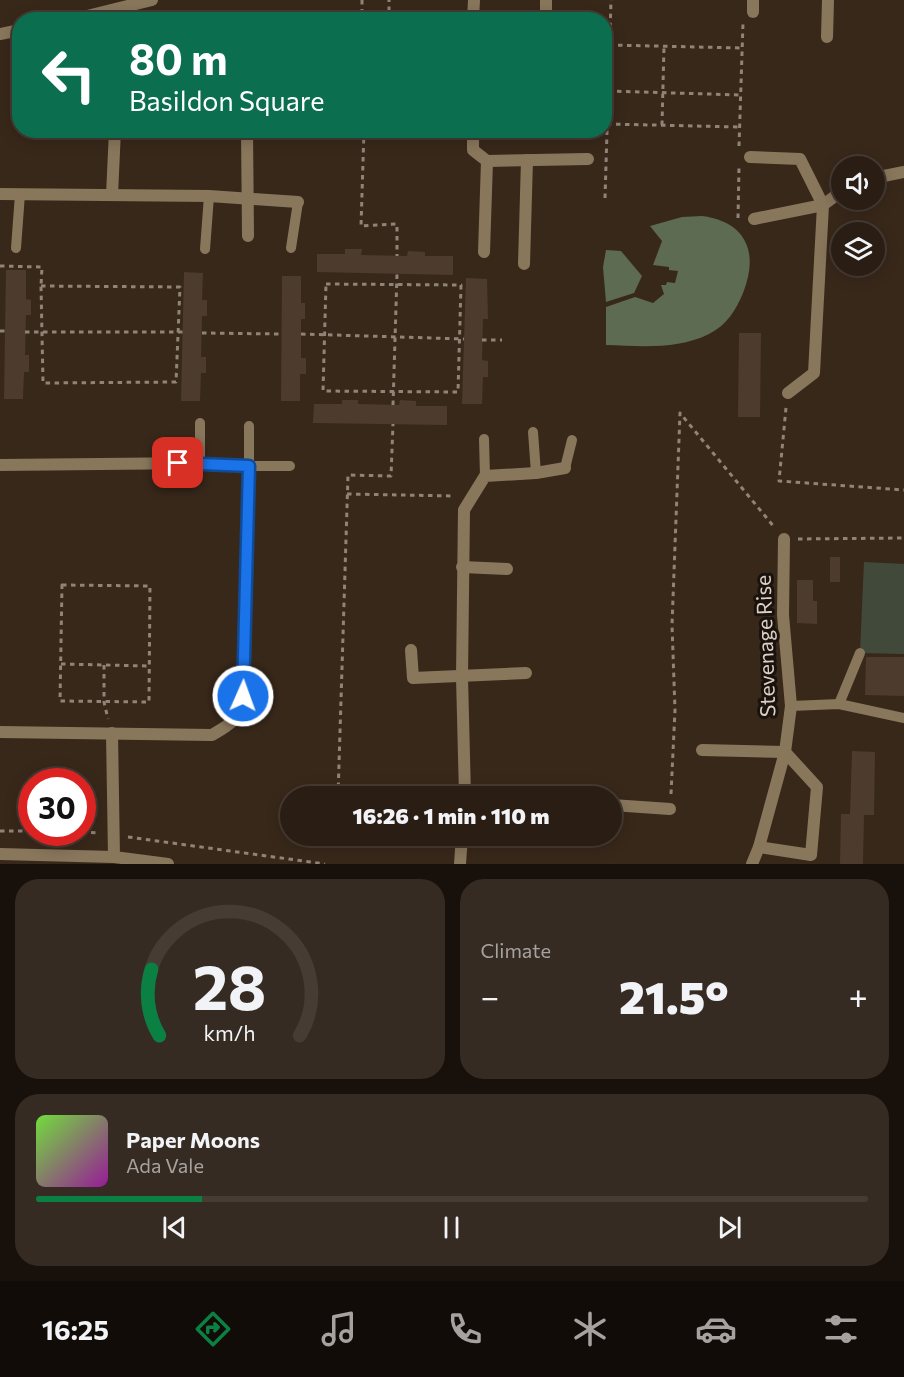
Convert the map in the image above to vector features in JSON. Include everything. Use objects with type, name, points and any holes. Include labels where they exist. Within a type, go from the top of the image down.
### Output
[{"type":"street","points":[[120,12],[152,0]]},
{"type":"street","points":[[827,37],[828,0]]},
{"type":"street","points":[[112,195],[115,138]]},
{"type":"street","points":[[247,138],[248,236]]},
{"type":"street","points":[[473,138],[473,150],[487,160],[588,159]]},
{"type":"street","points":[[743,156],[800,159],[823,205],[814,373],[788,393]]},
{"type":"street","points":[[484,252],[487,160]]},
{"type":"street","points":[[524,264],[527,160]]},
{"type":"street","points":[[885,176],[904,172]]},
{"type":"street","points":[[0,194],[209,196],[298,202]]},
{"type":"street","points":[[754,219],[823,205],[831,199]]},
{"type":"street","points":[[0,465],[200,463],[249,466],[243,696],[239,714],[230,725],[212,735],[0,732]]},
{"type":"street","points":[[465,786],[462,677],[464,510],[485,476],[536,474],[565,468]]},
{"type":"street","name":"Stevenage Rise","points":[[753,864],[785,752],[791,706],[783,615],[784,539]]},
{"type":"street","points":[[462,567],[507,569]]},
{"type":"street","points":[[411,650],[414,678],[526,673]]},
{"type":"street","points":[[112,733],[114,857]]},
{"type":"street","points":[[702,750],[785,752],[817,787],[814,859],[759,847]]},
{"type":"street","points":[[622,806],[670,809]]},
{"type":"street","points":[[460,864],[461,846]]},
{"type":"street","points":[[0,854],[114,857],[168,864]]},
{"type":"lane","points":[[16,248],[20,194]]},
{"type":"lane","points":[[205,249],[209,196]]},
{"type":"lane","points":[[291,248],[298,202]]},
{"type":"lane","points":[[200,423],[200,463]]},
{"type":"lane","points":[[249,426],[249,466],[290,466]]},
{"type":"lane","points":[[533,432],[536,474]]},
{"type":"lane","points":[[484,439],[485,476]]},
{"type":"lane","points":[[565,468],[572,440]]},
{"type":"lane","points":[[839,704],[860,653]]},
{"type":"lane","points":[[791,706],[839,704],[904,718]]},
{"type":"path","points":[[750,8],[742,48],[740,128],[743,156],[738,218],[754,219]]},
{"type":"path","points":[[612,45],[742,48]]},
{"type":"path","points":[[662,126],[664,46]]},
{"type":"path","points":[[612,91],[741,95]]},
{"type":"path","points":[[612,124],[740,128]]},
{"type":"path","points":[[364,138],[361,226],[397,224],[397,256]]},
{"type":"path","points":[[605,198],[607,138]]},
{"type":"path","points":[[0,266],[42,267],[41,286],[41,333],[43,383],[176,382],[180,287],[41,286]]},
{"type":"path","points":[[393,405],[397,274]]},
{"type":"path","points":[[326,284],[461,285],[458,392],[323,391],[324,335],[326,284]]},
{"type":"path","points":[[0,331],[5,331]]},
{"type":"path","points":[[25,332],[183,333]]},
{"type":"path","points":[[202,333],[281,334]]},
{"type":"path","points":[[301,334],[464,339]]},
{"type":"path","points":[[482,340],[501,340]]},
{"type":"path","points":[[788,393],[779,482],[904,490]]},
{"type":"path","points":[[670,809],[675,710],[672,625],[680,413],[784,539],[904,537]]},
{"type":"path","points":[[338,786],[348,475],[391,476],[393,424]]},
{"type":"path","points":[[347,494],[473,496]]},
{"type":"path","points":[[62,585],[150,586],[149,702],[60,701],[61,664],[62,585]]},
{"type":"path","points":[[61,664],[149,666]]},
{"type":"path","points":[[104,665],[104,702]]},
{"type":"path","points":[[0,831],[18,831]]},
{"type":"path","points":[[96,833],[325,864]]},
{"type":"green space","points":[[702,216],[717,219],[739,232],[749,253],[748,278],[730,317],[709,334],[684,343],[658,346],[606,345],[606,307],[635,297],[653,303],[664,294],[661,285],[666,285],[667,282],[675,283],[678,271],[653,265],[662,241],[650,226],[682,217]]},
{"type":"green space","points":[[606,250],[621,251],[642,276],[634,293],[606,302],[603,267]]},
{"type":"green space","points":[[864,562],[904,564],[904,654],[860,653]]},
{"type":"building","points":[[345,249],[362,249],[361,255],[407,256],[408,251],[425,252],[425,256],[453,256],[453,275],[317,272],[317,254],[345,254]]},
{"type":"building","points":[[6,270],[26,270],[26,299],[31,300],[31,315],[26,315],[25,355],[29,355],[29,372],[24,372],[23,399],[4,399]]},
{"type":"building","points":[[184,272],[203,273],[202,300],[207,300],[207,316],[202,316],[201,357],[206,357],[206,373],[201,373],[200,401],[181,401]]},
{"type":"building","points":[[282,276],[301,276],[301,303],[305,303],[305,319],[301,319],[301,358],[306,358],[306,374],[300,374],[300,401],[281,401]]},
{"type":"building","points":[[466,278],[487,279],[488,319],[483,319],[482,360],[488,361],[488,377],[483,377],[482,404],[462,404]]},
{"type":"building","points":[[739,333],[761,333],[760,417],[738,417]]},
{"type":"building","points":[[342,400],[358,400],[358,404],[399,405],[400,400],[416,401],[416,406],[447,406],[447,425],[313,423],[314,404],[342,404]]},
{"type":"building","points":[[830,557],[840,557],[840,582],[830,582]]},
{"type":"building","points":[[797,580],[813,580],[813,601],[817,601],[817,624],[797,623]]},
{"type":"building","points":[[866,657],[904,657],[904,696],[865,695]]},
{"type":"building","points":[[852,751],[875,752],[874,815],[864,815],[863,864],[840,864],[841,814],[850,814]]},
{"type":"route","points":[[178,463],[249,466],[243,696]]}]
